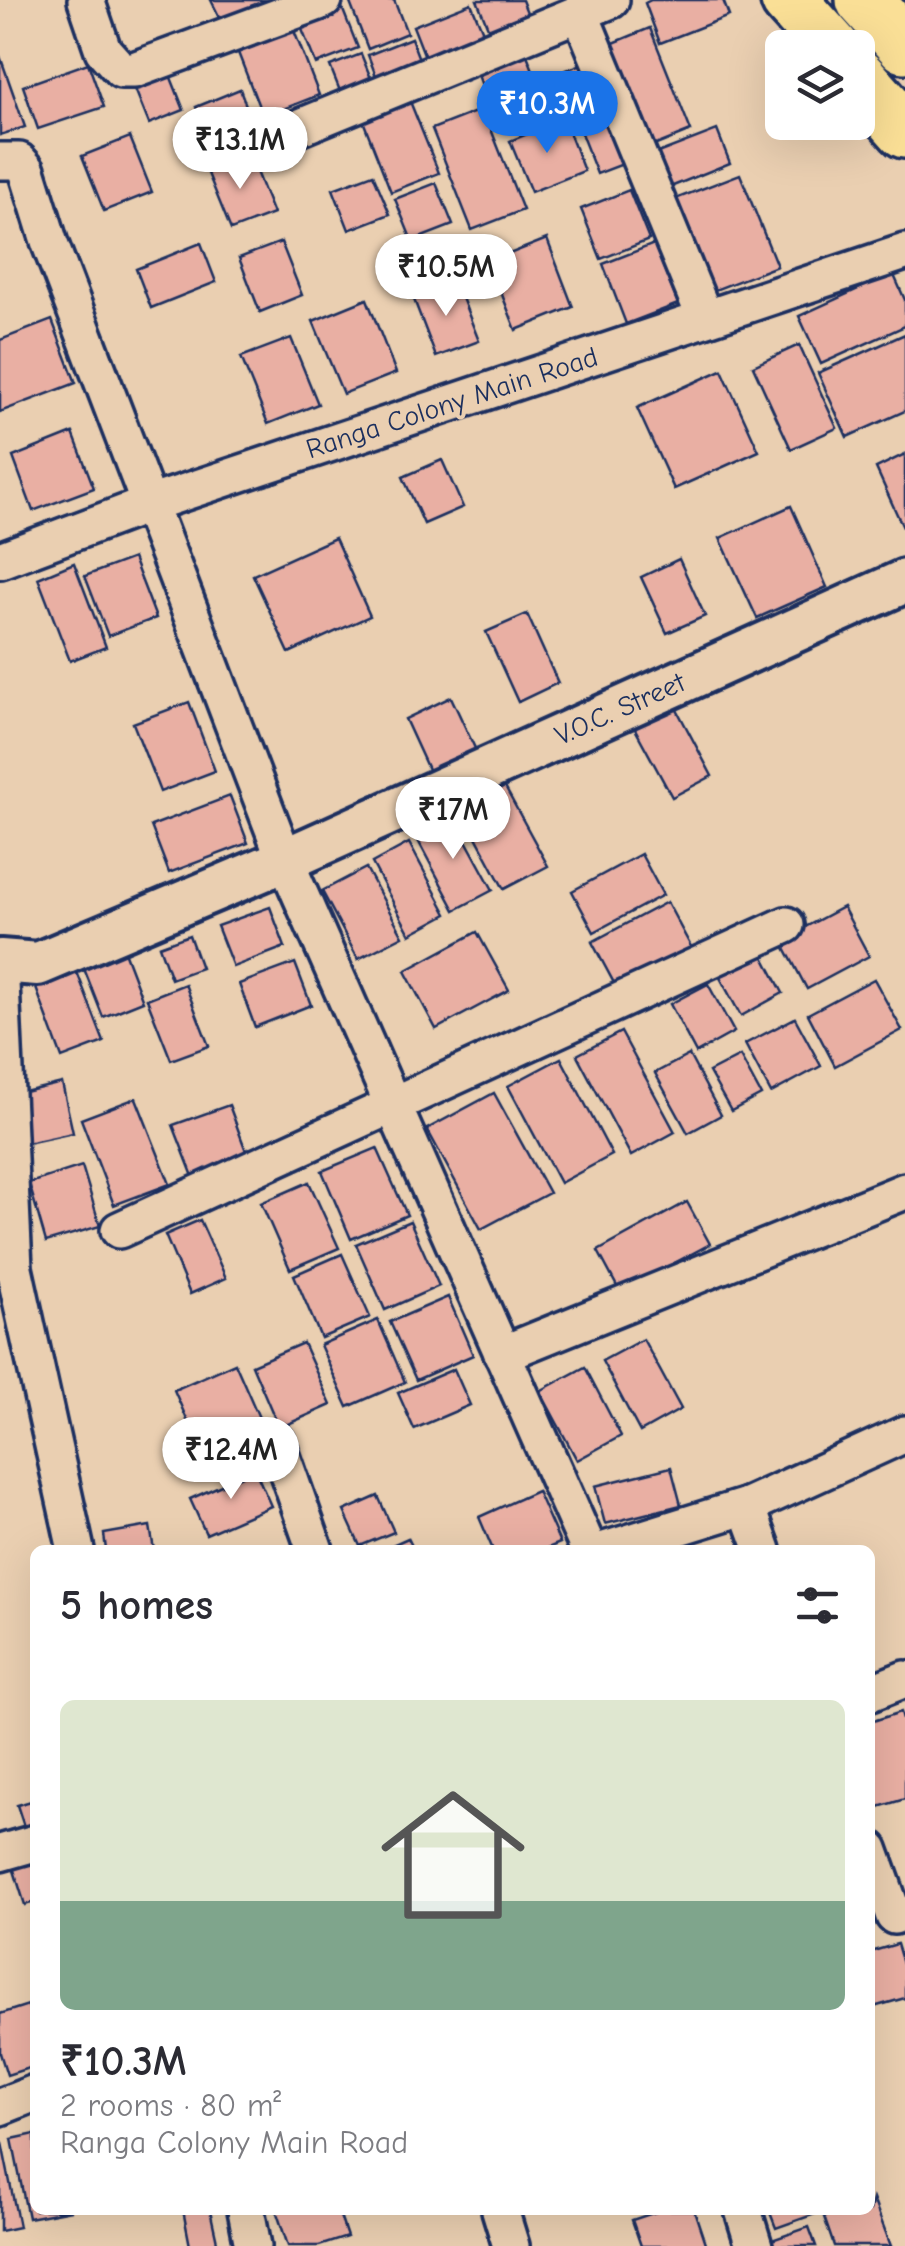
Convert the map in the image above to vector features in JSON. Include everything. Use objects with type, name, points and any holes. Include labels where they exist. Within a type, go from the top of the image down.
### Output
[{"type":"main road","points":[[789,0],[816,30]]},
{"type":"main road","points":[[864,0],[905,45]]},
{"type":"main road","points":[[875,96],[905,130]]},
{"type":"street","points":[[86,0],[104,50],[121,70],[134,70],[324,0]]},
{"type":"street","points":[[249,148],[596,7],[705,318]]},
{"type":"street","points":[[0,161],[19,162],[27,170],[50,244],[285,860],[586,1545]]},
{"type":"street","name":"Ranga Colony Main Road","points":[[0,560],[152,504],[905,252]]},
{"type":"street","name":"V.O.C. Street","points":[[0,961],[38,964],[285,860],[905,581]]},
{"type":"street","points":[[118,1230],[786,925]]},
{"type":"street","points":[[0,961],[14,1268],[75,1545]]},
{"type":"street","points":[[502,1354],[905,1191]]},
{"type":"street","points":[[620,1545],[747,1506],[905,1434]]},
{"type":"street","points":[[277,1442],[313,1545]]},
{"type":"street","points":[[747,1506],[761,1545]]},
{"type":"street","points":[[875,1691],[905,1678]]},
{"type":"street","points":[[0,1853],[30,1844]]},
{"type":"street","points":[[875,1866],[890,1917]]},
{"type":"street","points":[[0,2106],[30,2095]]},
{"type":"street","points":[[247,2215],[253,2246]]},
{"type":"street","points":[[502,2215],[511,2246]]},
{"type":"street","points":[[745,2215],[754,2246]]},
{"type":"building","points":[[211,0],[273,0],[275,4],[225,28]]},
{"type":"building","points":[[394,0],[407,33],[368,49],[350,3]]},
{"type":"building","points":[[477,0],[522,0],[530,20],[491,35]]},
{"type":"building","points":[[723,0],[729,16],[660,43],[645,3]]},
{"type":"building","points":[[471,3],[488,44],[429,67],[413,26]]},
{"type":"building","points":[[341,5],[358,48],[316,64],[299,22]]},
{"type":"building","points":[[293,28],[319,95],[263,117],[237,50]]},
{"type":"building","points":[[650,28],[691,131],[651,147],[611,44]]},
{"type":"building","points":[[411,38],[424,72],[381,89],[368,55]]},
{"type":"building","points":[[524,47],[540,88],[490,107],[475,67]]},
{"type":"building","points":[[361,54],[375,88],[344,101],[330,66]]},
{"type":"building","points":[[0,56],[25,127],[0,135]]},
{"type":"building","points":[[589,61],[603,96],[560,113],[546,78]]},
{"type":"building","points":[[88,63],[104,107],[38,129],[23,86]]},
{"type":"building","points":[[170,75],[184,110],[149,124],[135,89]]},
{"type":"building","points":[[240,89],[253,125],[210,141],[196,107]]},
{"type":"building","points":[[407,94],[439,173],[391,192],[360,113]]},
{"type":"building","points":[[613,103],[636,159],[597,174],[575,118]]},
{"type":"building","points":[[483,109],[523,210],[472,230],[432,129]]},
{"type":"building","points":[[564,119],[584,171],[531,192],[510,141]]},
{"type":"building","points":[[717,130],[730,163],[668,188],[655,154]]},
{"type":"building","points":[[130,137],[152,192],[104,211],[82,156]]},
{"type":"building","points":[[249,154],[273,214],[231,230],[207,171]]},
{"type":"building","points":[[373,174],[390,214],[349,230],[333,189]]},
{"type":"building","points":[[740,174],[777,266],[702,295],[665,203]]},
{"type":"building","points":[[436,183],[453,225],[412,241],[395,199]]},
{"type":"building","points":[[629,190],[649,240],[601,259],[581,209]]},
{"type":"building","points":[[547,239],[573,307],[516,330],[489,262]]},
{"type":"building","points":[[281,242],[302,295],[260,312],[239,258]]},
{"type":"building","points":[[201,243],[216,282],[151,308],[136,269]]},
{"type":"building","points":[[654,244],[678,304],[626,324],[603,264]]},
{"type":"building","points":[[893,273],[905,300],[905,326],[821,364],[799,316]]},
{"type":"building","points":[[455,280],[479,341],[436,357],[413,297]]},
{"type":"building","points":[[367,299],[396,373],[343,394],[313,321]]},
{"type":"building","points":[[52,320],[76,383],[0,412],[0,340]]},
{"type":"building","points":[[905,334],[905,411],[847,437],[818,373]]},
{"type":"building","points":[[291,338],[318,404],[268,424],[241,357]]},
{"type":"building","points":[[799,345],[837,428],[791,449],[753,366]]},
{"type":"building","points":[[722,370],[759,451],[674,489],[637,408]]},
{"type":"building","points":[[73,433],[94,488],[33,511],[13,457]]},
{"type":"building","points":[[905,454],[905,532],[876,468]]},
{"type":"building","points":[[442,460],[463,507],[424,524],[403,477]]},
{"type":"building","points":[[791,506],[827,587],[757,618],[720,538]]},
{"type":"building","points":[[335,538],[370,616],[289,653],[253,575]]},
{"type":"building","points":[[133,558],[156,618],[108,636],[85,576]]},
{"type":"building","points":[[679,559],[705,616],[667,633],[641,577]]},
{"type":"building","points":[[74,563],[106,647],[70,661],[38,578]]},
{"type":"building","points":[[527,614],[558,683],[518,702],[486,632]]},
{"type":"building","points":[[451,697],[479,757],[432,778],[405,719]]},
{"type":"building","points":[[189,702],[215,771],[160,792],[133,723]]},
{"type":"building","points":[[675,706],[712,776],[672,797],[634,727]]},
{"type":"building","points":[[501,780],[548,866],[504,889],[458,803]]},
{"type":"building","points":[[230,796],[248,843],[169,873],[151,826]]},
{"type":"building","points":[[451,813],[493,890],[455,910],[414,833]]},
{"type":"building","points":[[409,843],[447,914],[410,934],[372,863]]},
{"type":"building","points":[[641,854],[663,895],[594,932],[572,891]]},
{"type":"building","points":[[366,868],[403,936],[358,959],[322,891]]},
{"type":"building","points":[[667,902],[696,956],[621,996],[592,942]]},
{"type":"building","points":[[270,907],[285,947],[233,967],[217,926]]},
{"type":"building","points":[[843,907],[869,956],[807,989],[781,940]]},
{"type":"building","points":[[477,932],[509,990],[436,1029],[405,971]]},
{"type":"building","points":[[189,935],[201,968],[171,979],[159,946]]},
{"type":"building","points":[[122,946],[143,1001],[103,1017],[81,961]]},
{"type":"building","points":[[760,949],[783,993],[741,1016],[717,972]]},
{"type":"building","points":[[295,963],[311,1005],[255,1027],[239,984]]},
{"type":"building","points":[[77,972],[104,1042],[62,1058],[36,988]]},
{"type":"building","points":[[874,979],[902,1030],[835,1066],[808,1014]]},
{"type":"building","points":[[185,984],[209,1046],[171,1060],[147,999]]},
{"type":"building","points":[[708,984],[734,1032],[696,1053],[670,1004]]},
{"type":"building","points":[[795,1018],[821,1066],[771,1093],[745,1044]]},
{"type":"building","points":[[621,1032],[675,1132],[631,1156],[577,1055]]},
{"type":"building","points":[[689,1055],[721,1115],[688,1133],[655,1073]]},
{"type":"building","points":[[740,1056],[761,1095],[731,1111],[709,1072]]},
{"type":"building","points":[[561,1058],[612,1155],[560,1183],[508,1086]]},
{"type":"building","points":[[62,1083],[73,1133],[27,1143],[16,1094]]},
{"type":"building","points":[[494,1093],[549,1193],[481,1229],[427,1129]]},
{"type":"building","points":[[136,1098],[170,1184],[114,1205],[81,1119]]},
{"type":"building","points":[[229,1105],[249,1159],[194,1179],[173,1125]]},
{"type":"building","points":[[377,1148],[407,1215],[351,1239],[322,1171]]},
{"type":"building","points":[[82,1166],[100,1226],[46,1242],[29,1183]]},
{"type":"building","points":[[309,1182],[339,1248],[290,1269],[261,1203]]},
{"type":"building","points":[[687,1202],[710,1244],[620,1292],[598,1251]]},
{"type":"building","points":[[200,1220],[226,1278],[190,1294],[165,1235]]},
{"type":"building","points":[[410,1221],[439,1286],[385,1310],[356,1244]]},
{"type":"building","points":[[342,1254],[370,1317],[321,1338],[294,1275]]},
{"type":"building","points":[[448,1297],[473,1355],[416,1380],[390,1322]]},
{"type":"building","points":[[378,1320],[405,1382],[348,1407],[320,1345]]},
{"type":"building","points":[[643,1339],[681,1409],[640,1432],[602,1361]]},
{"type":"building","points":[[303,1343],[331,1405],[279,1428],[252,1365]]},
{"type":"building","points":[[235,1363],[260,1420],[199,1447],[174,1390]]},
{"type":"building","points":[[585,1367],[621,1436],[577,1460],[540,1391]]},
{"type":"building","points":[[454,1369],[470,1405],[414,1429],[398,1393]]},
{"type":"building","points":[[671,1467],[681,1505],[605,1524],[595,1486]]},
{"type":"building","points":[[255,1470],[271,1506],[206,1534],[190,1499]]},
{"type":"building","points":[[537,1491],[560,1543],[491,1545],[479,1517]]},
{"type":"building","points":[[378,1496],[394,1532],[360,1545],[344,1511]]},
{"type":"building","points":[[150,1526],[153,1545],[105,1545],[104,1534]]},
{"type":"building","points":[[408,1538],[412,1545],[392,1545]]},
{"type":"building","points":[[901,1712],[905,1726],[905,1799],[875,1808],[875,1720]]},
{"type":"building","points":[[30,1801],[30,1838],[28,1839],[17,1805]]},
{"type":"building","points":[[30,1859],[30,1904],[25,1905],[12,1864]]},
{"type":"building","points":[[897,1944],[905,1971],[905,1998],[875,2007],[875,1951]]},
{"type":"building","points":[[28,2005],[30,2068],[7,2075],[0,2053],[0,2014]]},
{"type":"building","points":[[30,2135],[30,2215],[44,2215],[28,2218],[12,2139]]},
{"type":"building","points":[[0,2139],[19,2227],[0,2231]]},
{"type":"building","points":[[875,2204],[891,2246],[834,2246],[824,2217],[875,2215]]},
{"type":"building","points":[[184,2215],[211,2215],[218,2246],[190,2246]]},
{"type":"building","points":[[278,2215],[340,2215],[347,2237],[319,2246],[288,2246]]},
{"type":"building","points":[[647,2215],[696,2215],[706,2246],[641,2246],[632,2220]]},
{"type":"building","points":[[771,2215],[812,2215],[776,2228]]},
{"type":"building","points":[[809,2227],[816,2246],[767,2246],[766,2242]]}]
